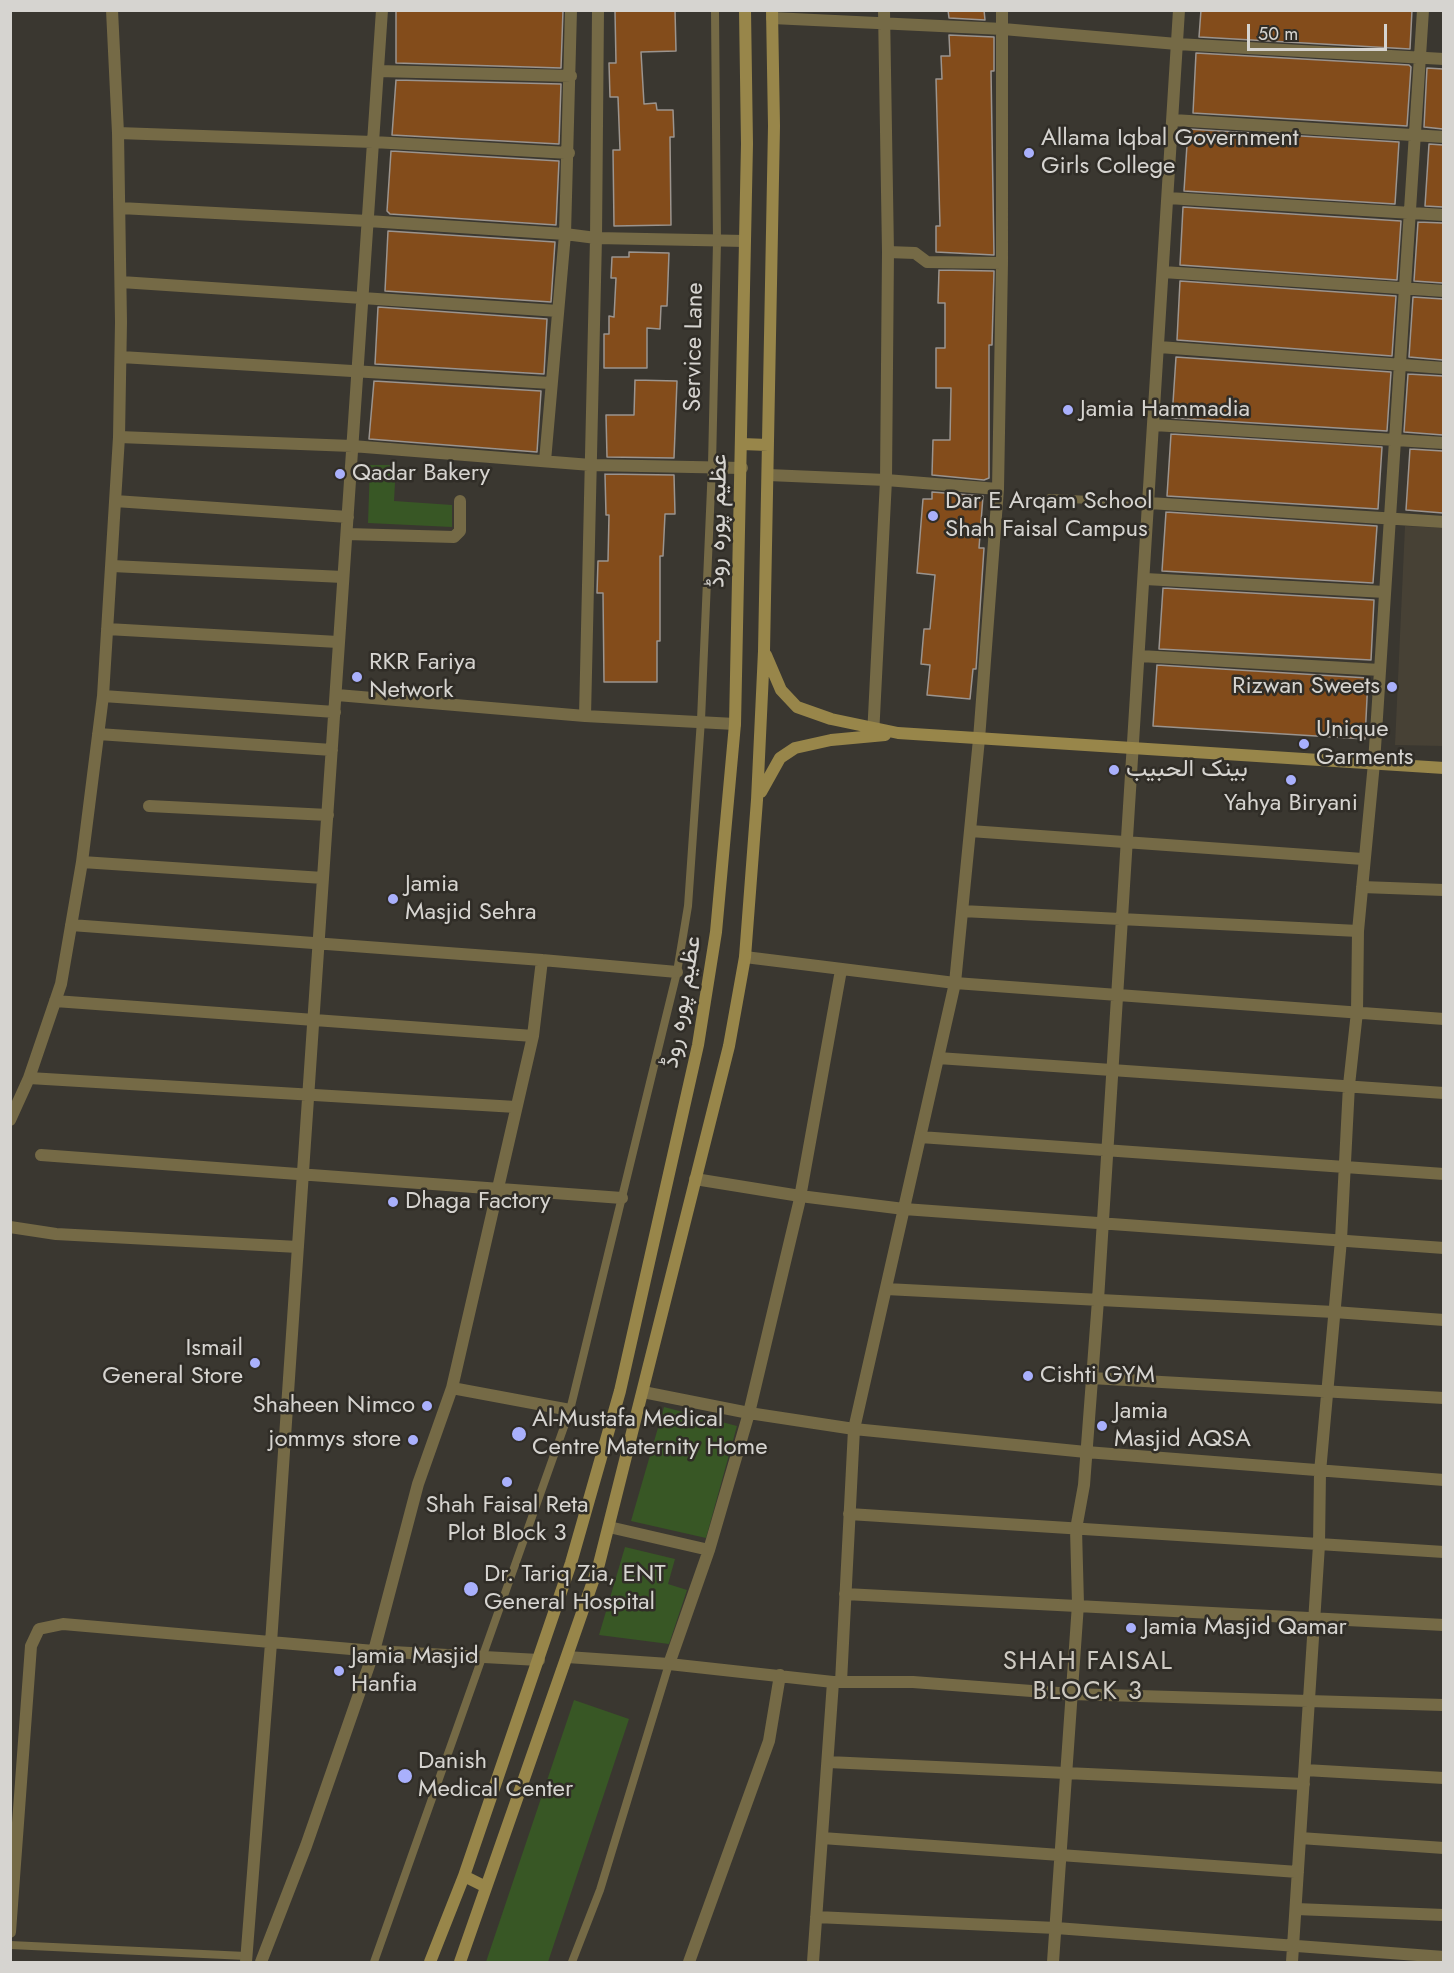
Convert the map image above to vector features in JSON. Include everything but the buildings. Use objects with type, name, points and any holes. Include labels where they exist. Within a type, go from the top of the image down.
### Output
[{"type":"main road","name":"عظیم پورہ روڈ","points":[[430,1962],[464,1876],[539,1660],[571,1563],[620,1391],[698,1045],[717,932],[735,724],[742,468],[745,10]]},
{"type":"main road","name":"عظیم پورہ روڈ","points":[[460,1962],[599,1564],[729,1046],[745,957],[758,800],[764,651],[774,126],[772,14]]},
{"type":"main road","points":[[742,444],[768,445]]},
{"type":"main road","points":[[764,651],[781,690],[797,707],[873,732]]},
{"type":"main road","points":[[758,800],[780,758],[795,748],[873,732],[1443,768]]},
{"type":"main road","points":[[464,1876],[486,1887]]},
{"type":"street","points":[[10,1120],[29,1078],[61,984],[82,862],[103,696],[119,437],[121,357],[120,208],[112,10]]},
{"type":"street","points":[[246,1959],[271,1643],[382,10]]},
{"type":"street","points":[[545,461],[550,383],[565,234],[569,153],[571,10]]},
{"type":"street","points":[[585,716],[596,238],[597,10]]},
{"type":"street","points":[[813,1962],[828,1762],[845,1594],[854,1429],[955,983],[979,739],[998,489],[1002,263],[1002,10]]},
{"type":"street","points":[[1053,1962],[1078,1604],[1076,1529],[1086,1452],[1098,1300],[1179,10]]},
{"type":"street","points":[[1292,1962],[1319,1545],[1320,1472],[1341,1240],[1343,1168],[1357,1012],[1358,931],[1374,763],[1423,10]]},
{"type":"street","points":[[772,14],[884,17],[1177,44],[1443,59]]},
{"type":"street","points":[[873,732],[886,480],[888,252],[884,17]]},
{"type":"street","points":[[378,71],[571,75]]},
{"type":"street","points":[[1173,120],[1443,137]]},
{"type":"street","points":[[118,133],[373,142],[569,153]]},
{"type":"street","points":[[1168,198],[1443,215]]},
{"type":"street","points":[[120,208],[368,221],[596,238],[745,241]]},
{"type":"street","points":[[888,252],[915,253],[927,262],[1002,263]]},
{"type":"street","points":[[1163,272],[1443,291]]},
{"type":"street","points":[[121,282],[558,310]]},
{"type":"street","points":[[1159,347],[1443,368]]},
{"type":"street","points":[[121,357],[550,383]]},
{"type":"street","points":[[1154,425],[1443,443]]},
{"type":"street","points":[[119,437],[352,446],[591,465],[712,465],[742,468]]},
{"type":"street","points":[[768,475],[886,480],[998,489]]},
{"type":"street","points":[[115,501],[348,517]]},
{"type":"street","points":[[347,534],[454,537],[460,531],[460,501]]},
{"type":"street","points":[[1149,502],[1443,522]]},
{"type":"street","points":[[112,566],[343,577]]},
{"type":"street","points":[[1145,579],[1385,592]]},
{"type":"street","points":[[107,629],[338,642]]},
{"type":"street","points":[[1140,656],[1380,670]]},
{"type":"street","points":[[337,695],[585,716],[701,720],[735,724]]},
{"type":"street","points":[[103,696],[335,712]]},
{"type":"street","points":[[98,734],[332,750]]},
{"type":"street","points":[[149,806],[328,814]]},
{"type":"street","points":[[970,831],[1364,859]]},
{"type":"street","points":[[82,862],[324,878]]},
{"type":"street","points":[[1362,887],[1443,890]]},
{"type":"street","points":[[962,910],[1358,931]]},
{"type":"street","points":[[71,926],[677,972]]},
{"type":"street","points":[[745,957],[955,983],[1117,997],[1443,1019]]},
{"type":"street","points":[[261,1962],[306,1846],[374,1651],[418,1484],[453,1389],[533,1036],[542,960]]},
{"type":"street","points":[[669,1664],[709,1550],[749,1413],[800,1196],[841,970]]},
{"type":"street","points":[[55,1001],[312,1018],[533,1036]]},
{"type":"street","points":[[938,1058],[1443,1093]]},
{"type":"street","points":[[29,1078],[516,1107]]},
{"type":"street","points":[[920,1137],[1443,1174]]},
{"type":"street","points":[[41,1155],[622,1198]]},
{"type":"street","points":[[696,1179],[800,1196],[904,1209],[1443,1248]]},
{"type":"street","points":[[10,1227],[56,1234],[298,1247]]},
{"type":"street","points":[[886,1289],[1334,1312],[1443,1320]]},
{"type":"street","points":[[1091,1378],[1329,1389],[1443,1398]]},
{"type":"street","points":[[453,1389],[570,1410]]},
{"type":"street","points":[[643,1392],[749,1413],[854,1429],[1086,1452],[1443,1480]]},
{"type":"street","points":[[849,1514],[1443,1552]]},
{"type":"street","points":[[609,1527],[709,1550]]},
{"type":"street","points":[[845,1594],[1078,1604],[1443,1625]]},
{"type":"street","points":[[10,1932],[14,1824],[32,1646],[39,1629],[63,1624],[374,1651],[482,1659],[539,1660]]},
{"type":"street","points":[[567,1657],[669,1664],[837,1682],[913,1682],[1071,1694],[1443,1706]]},
{"type":"street","points":[[689,1962],[769,1741],[780,1675]]},
{"type":"street","points":[[828,1762],[1304,1784]]},
{"type":"street","points":[[1305,1770],[1443,1778]]},
{"type":"street","points":[[822,1838],[1061,1853],[1298,1872]]},
{"type":"street","points":[[1300,1838],[1443,1848]]},
{"type":"street","points":[[1296,1909],[1443,1915]]},
{"type":"street","points":[[816,1917],[1056,1928],[1443,1958]]},
{"type":"lane","name":"Service Lane","points":[[375,1962],[570,1410],[677,972],[688,906],[701,720],[712,465],[717,242],[715,10]]},
{"type":"lane","points":[[1050,498],[1149,502]]},
{"type":"lane","points":[[572,1962],[600,1890],[669,1664]]},
{"type":"lane","points":[[10,1945],[246,1959]]},
{"type":"shaded area","points":[[1405,526],[1443,528],[1443,746],[1395,745]]},
{"type":"green space","points":[[370,465],[396,465],[394,501],[452,505],[452,527],[368,523]]},
{"type":"green space","points":[[664,1407],[737,1426],[706,1538],[631,1521]]},
{"type":"green space","points":[[625,1547],[675,1559],[668,1584],[687,1590],[669,1644],[599,1635]]},
{"type":"green space","points":[[574,1700],[629,1719],[548,1962],[486,1962]]},
{"type":"place","name":"Allama Iqbal Government Girls College","points":[[1029,153]]},
{"type":"place","name":"Jamia Hammadia","points":[[1068,410]]},
{"type":"place","name":"Qadar Bakery","points":[[340,474]]},
{"type":"place","name":"Dar E Arqam School Shah Faisal Campus","points":[[933,516]]},
{"type":"place","name":"RKR Fariya Network","points":[[357,677]]},
{"type":"place","name":"Rizwan Sweets","points":[[1392,687]]},
{"type":"place","name":"Unique Garments","points":[[1304,744]]},
{"type":"place","name":"بينک الحبيب","points":[[1114,770]]},
{"type":"place","name":"Yahya Biryani","points":[[1291,780]]},
{"type":"place","name":"Jamia Masjid Sehra","points":[[393,899]]},
{"type":"place","name":"Dhaga Factory","points":[[393,1202]]},
{"type":"place","name":"Ismail General Store","points":[[255,1363]]},
{"type":"place","name":"Cishti GYM","points":[[1028,1376]]},
{"type":"place","name":"Shaheen Nimco","points":[[427,1406]]},
{"type":"place","name":"Jamia Masjid AQSA","points":[[1102,1426]]},
{"type":"place","name":"Al-Mustafa Medical Centre Maternity Home","points":[[519,1434]]},
{"type":"place","name":"jommys store","points":[[413,1440]]},
{"type":"place","name":"Shah Faisal Reta Plot Block 3","points":[[507,1482]]},
{"type":"place","name":"Dr. Tariq Zia, ENT General Hospital","points":[[471,1589]]},
{"type":"place","name":"Jamia Masjid Qamar","points":[[1131,1628]]},
{"type":"place","name":"Jamia Masjid Hanfia","points":[[339,1671]]},
{"type":"place","name":"Danish Medical Center","points":[[405,1776]]},
{"type":"district","name":"SHAH FAISAL BLOCK 3","points":[[1088,1678]]}]
